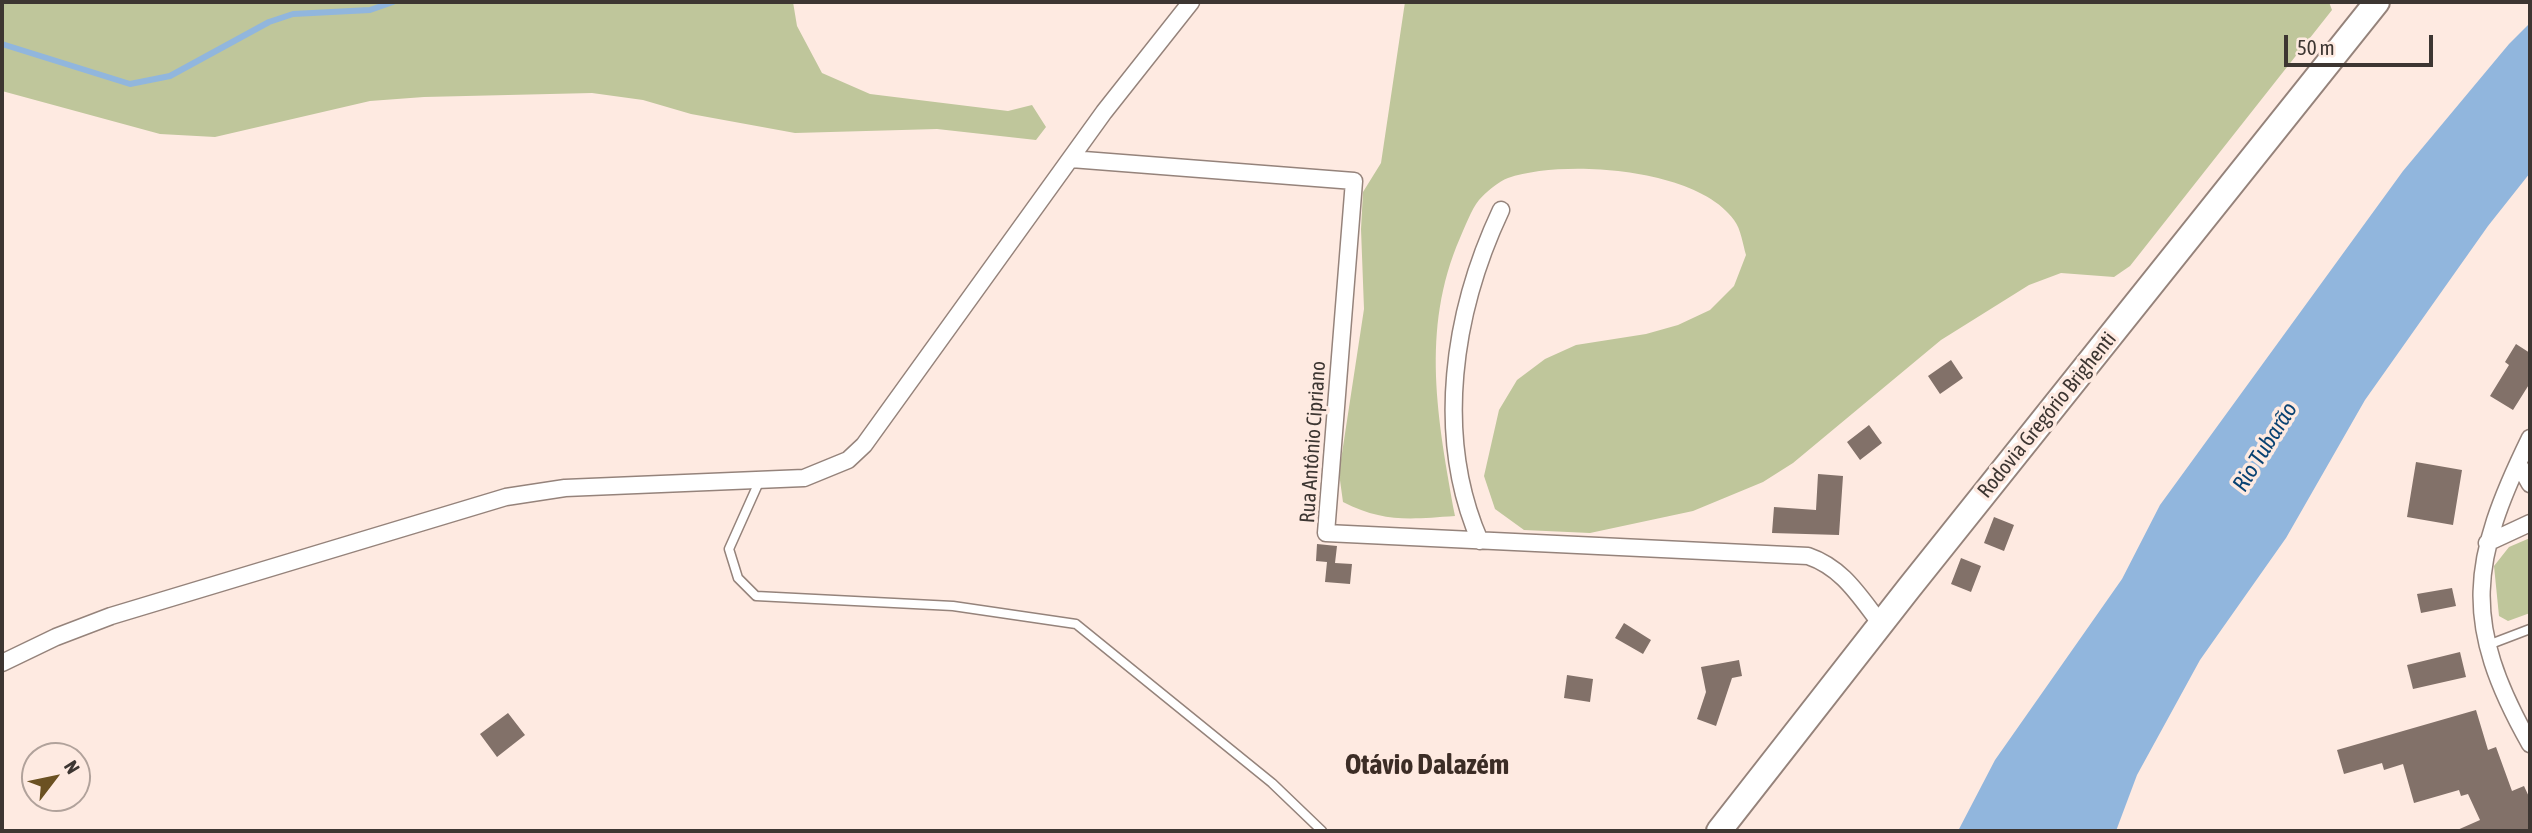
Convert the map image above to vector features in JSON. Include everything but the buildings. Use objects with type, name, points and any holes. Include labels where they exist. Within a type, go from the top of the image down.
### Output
[{"type":"main road","name":"Rodovia Gregório Brighenti","points":[[1719,831],[2377,2]]},
{"type":"street","points":[[2,663],[56,637],[111,616],[506,497],[565,488],[759,482],[804,478],[828,471],[848,460],[864,445],[1119,92],[1191,2]]},
{"type":"street","name":"Rua Antônio Cipriano","points":[[1071,159],[1354,181],[1326,533],[1808,556],[1827,563],[1843,575],[1881,624]]},
{"type":"street","points":[[1480,541],[1462,495],[1454,425],[1453,378],[1480,264],[1501,210]]},
{"type":"street","points":[[2530,439],[2487,543],[2481,597],[2488,645],[2497,677],[2530,744]]},
{"type":"street","points":[[2518,463],[2530,484]]},
{"type":"street","points":[[2487,543],[2530,523]]},
{"type":"lane","points":[[759,482],[729,549],[738,578],[756,596],[953,606],[1076,624],[1272,783],[1322,831]]},
{"type":"lane","points":[[2488,645],[2530,629]]},
{"type":"green space","points":[[2,2],[793,2],[797,26],[822,73],[870,94],[1008,111],[1032,105],[1046,127],[1036,140],[937,129],[795,133],[691,114],[643,100],[592,93],[370,101],[215,137],[160,134],[2,91]]},
{"type":"green space","points":[[1405,2],[2329,2],[2332,10],[2130,266],[2114,277],[2061,273],[2029,285],[1941,340],[1793,463],[1763,482],[1693,511],[1590,533],[1524,530],[1495,509],[1484,476],[1499,410],[1517,380],[1545,359],[1576,345],[1646,334],[1678,325],[1710,310],[1734,286],[1746,255],[1740,232],[1734,220],[1716,202],[1691,189],[1628,172],[1562,169],[1532,172],[1496,184],[1479,200],[1468,219],[1448,272],[1440,307],[1436,376],[1443,445],[1455,516],[1398,518],[1358,509],[1343,502],[1339,473],[1364,309],[1361,229],[1363,192],[1381,163]]},
{"type":"green space","points":[[2530,538],[2530,613],[2508,621],[2499,616],[2494,566],[2509,547]]},
{"type":"water","name":"Rio Tubarão","points":[[2530,23],[2530,173],[2488,226],[2365,400],[2286,538],[2200,660],[2137,775],[2116,831],[1958,831],[1995,760],[2122,579],[2160,505],[2403,171],[2509,44]]},
{"type":"waterway","points":[[2,44],[130,84],[170,76],[269,22],[293,14],[370,10],[393,2]]},
{"type":"district","name":"Otávio Dalazém","points":[[1427,765]]}]
